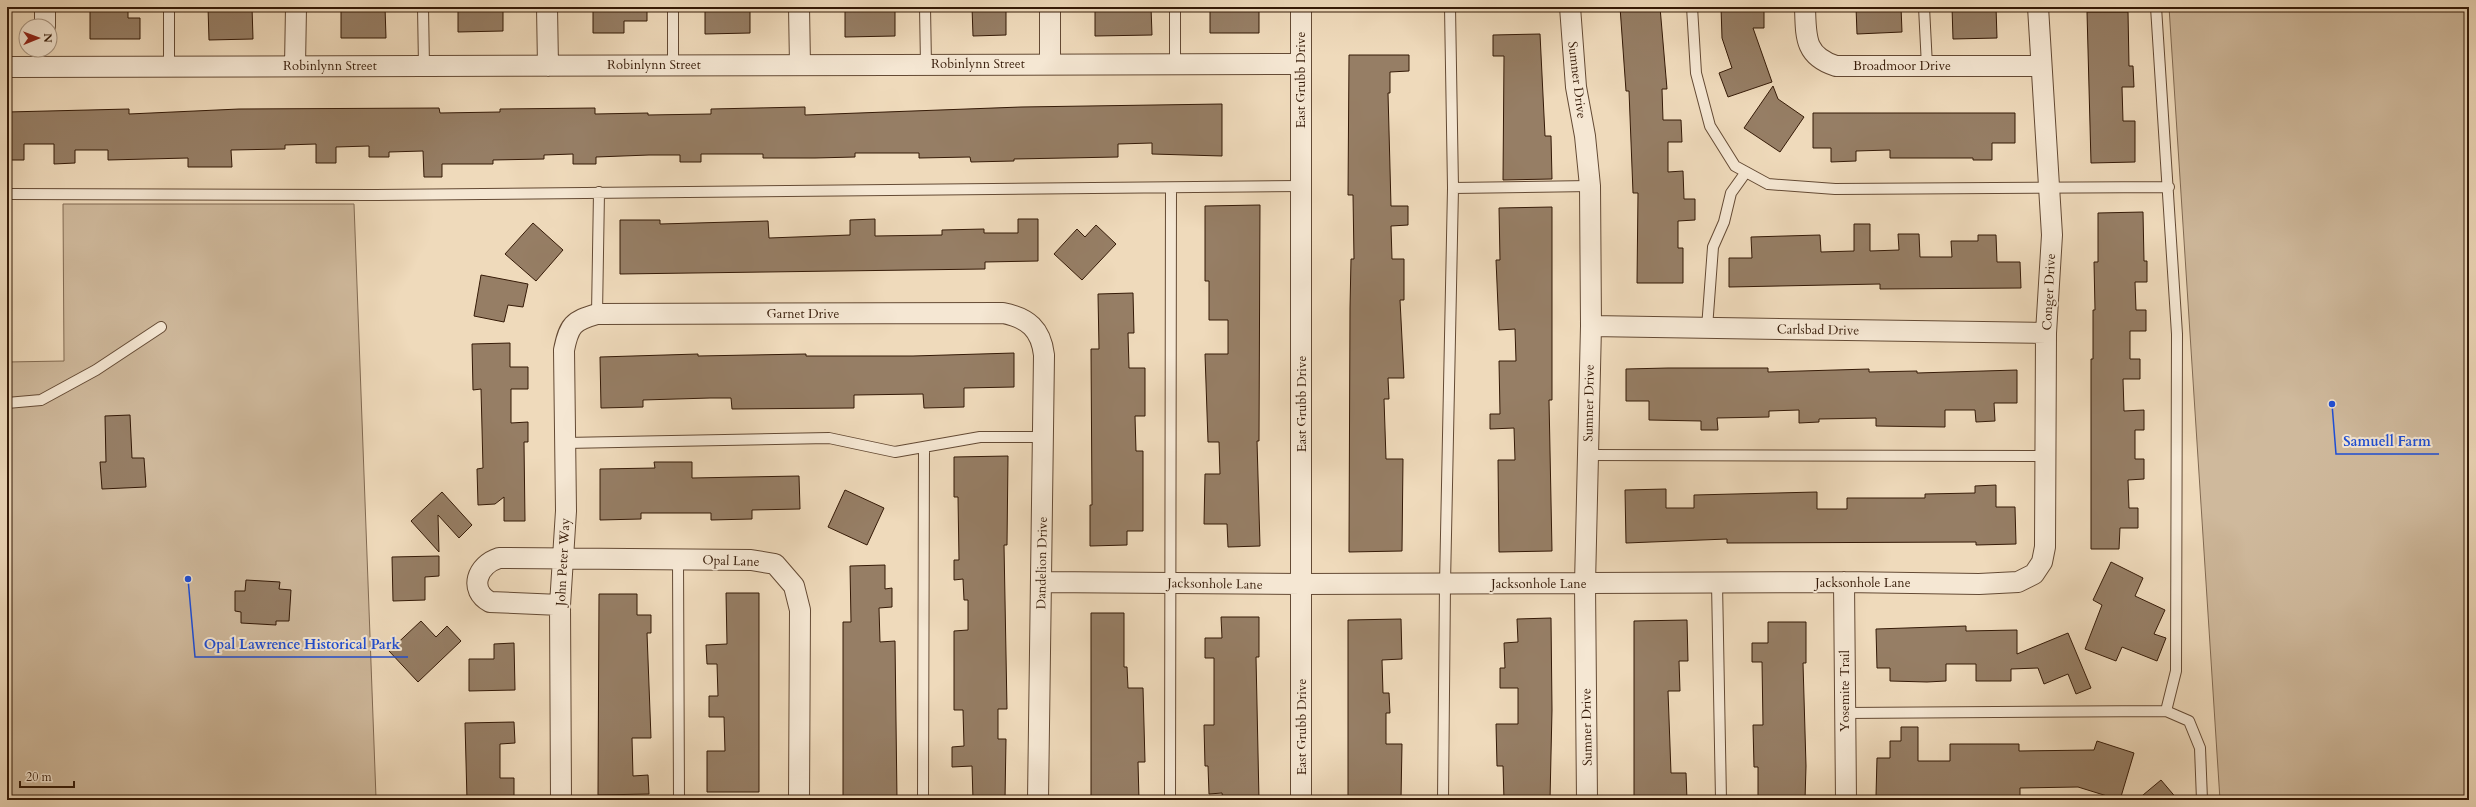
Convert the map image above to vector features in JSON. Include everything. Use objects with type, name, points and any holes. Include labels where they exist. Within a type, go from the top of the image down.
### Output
[{"type":"street","points":[[45,7],[45,18]]},
{"type":"street","points":[[295,66],[296,7]]},
{"type":"street","points":[[548,7],[548,66]]},
{"type":"street","points":[[799,7],[800,65]]},
{"type":"street","points":[[1050,7],[1050,64]]},
{"type":"street","name":"East Grubb Drive","points":[[1301,7],[1301,800]]},
{"type":"street","name":"Sumner Drive","points":[[1570,7],[1576,87],[1585,136],[1590,186],[1591,326],[1585,584],[1587,800]]},
{"type":"street","name":"Broadmoor Drive","points":[[1805,7],[1806,32],[1814,55],[1823,62],[1836,66],[2041,66]]},
{"type":"street","name":"Conger Drive","points":[[2034,574],[2042,562],[2045,547],[2046,333],[2052,234],[2038,7]]},
{"type":"street","name":"Robinlynn Street","points":[[7,67],[45,58],[169,66],[1301,64]]},
{"type":"street","name":"Garnet Drive","points":[[571,326],[581,319],[597,314],[1003,313],[1026,320],[1035,327]]},
{"type":"street","name":"John Peter Way","points":[[561,800],[560,606],[566,511],[564,350],[571,326]]},
{"type":"street","name":"Carlsbad Drive","points":[[1591,326],[2046,333]]},
{"type":"street","name":"Dandelion Drive","points":[[1035,327],[1043,345],[1044,355],[1038,800]]},
{"type":"street","name":"Opal Lane","points":[[560,606],[490,602],[480,594],[478,579],[480,571],[485,564],[499,558],[562,557],[678,559],[765,562],[775,564],[794,586],[800,610],[799,800]]},
{"type":"street","name":"Jacksonhole Lane","points":[[1042,582],[1302,584],[1844,582],[1979,584],[2018,582],[2034,574]]},
{"type":"street","name":"Yosemite Trail","points":[[1844,582],[1846,800]]},
{"type":"lane","points":[[169,7],[169,66]]},
{"type":"lane","points":[[423,7],[424,66]]},
{"type":"lane","points":[[673,7],[673,65]]},
{"type":"lane","points":[[926,7],[926,65]]},
{"type":"lane","points":[[1175,7],[1175,64]]},
{"type":"lane","points":[[1443,800],[1445,584],[1453,188],[1450,7]]},
{"type":"lane","points":[[1692,7],[1696,73],[1710,126],[1735,166],[1768,184],[1835,189],[2049,186],[2169,187]]},
{"type":"lane","points":[[1924,7],[1927,66]]},
{"type":"lane","points":[[2156,7],[2169,187],[2177,334],[2176,671],[2166,711]]},
{"type":"lane","points":[[1707,328],[1713,247],[1724,222],[1731,193],[1746,172]]},
{"type":"lane","points":[[7,194],[376,195],[1301,186]]},
{"type":"lane","points":[[1453,188],[1590,186]]},
{"type":"lane","points":[[1170,800],[1169,583],[1171,188]]},
{"type":"lane","points":[[597,314],[599,192]]},
{"type":"lane","points":[[7,403],[41,400],[96,370],[161,327]]},
{"type":"lane","points":[[565,443],[829,438],[896,452],[980,437],[1043,437]]},
{"type":"lane","points":[[923,800],[924,447]]},
{"type":"lane","points":[[1588,455],[2046,456]]},
{"type":"lane","points":[[678,559],[679,800]]},
{"type":"lane","points":[[1717,583],[1721,800]]},
{"type":"lane","points":[[1845,713],[2166,711],[2189,721],[2200,748],[2202,800]]},
{"type":"shaded area","points":[[2169,7],[2469,7],[2469,800],[2220,800]]},
{"type":"shaded area","points":[[63,204],[354,204],[376,798],[123,796],[124,800],[7,800],[7,362],[64,361]]},
{"type":"building","points":[[90,7],[128,7],[128,18],[140,18],[140,39],[90,39]]},
{"type":"building","points":[[208,7],[252,7],[253,39],[209,40]]},
{"type":"building","points":[[341,7],[385,7],[386,38],[341,38]]},
{"type":"building","points":[[458,7],[503,7],[503,31],[458,32]]},
{"type":"building","points":[[593,7],[647,7],[647,21],[624,21],[624,33],[593,33]]},
{"type":"building","points":[[705,7],[750,7],[750,33],[705,34]]},
{"type":"building","points":[[845,7],[895,7],[895,36],[845,37]]},
{"type":"building","points":[[972,7],[1006,7],[1006,35],[973,36]]},
{"type":"building","points":[[1095,7],[1151,7],[1152,35],[1095,36]]},
{"type":"building","points":[[1210,7],[1259,7],[1259,33],[1210,33]]},
{"type":"building","points":[[1620,7],[1660,7],[1667,89],[1662,89],[1663,120],[1681,120],[1682,142],[1668,142],[1668,172],[1683,171],[1684,199],[1695,199],[1695,220],[1678,221],[1678,248],[1683,248],[1683,283],[1637,283],[1638,193],[1633,193],[1629,91],[1626,91]]},
{"type":"building","points":[[1721,7],[1764,7],[1764,28],[1753,28],[1772,82],[1728,97],[1719,73],[1732,68],[1722,38]]},
{"type":"building","points":[[1856,7],[1901,7],[1902,32],[1857,34]]},
{"type":"building","points":[[1952,7],[1996,7],[1997,38],[1953,39]]},
{"type":"building","points":[[2087,12],[2128,12],[2129,66],[2133,66],[2134,87],[2122,87],[2123,121],[2135,121],[2135,162],[2091,163]]},
{"type":"building","points":[[1540,34],[1545,136],[1551,136],[1552,179],[1503,180],[1504,56],[1493,56],[1493,35]]},
{"type":"building","points":[[1349,55],[1409,55],[1409,71],[1390,72],[1390,93],[1388,93],[1391,206],[1408,206],[1408,225],[1391,226],[1392,259],[1404,259],[1404,300],[1400,300],[1404,378],[1388,378],[1389,399],[1384,399],[1386,459],[1403,459],[1402,551],[1349,552],[1350,308],[1351,259],[1354,259],[1353,195],[1348,195]]},
{"type":"building","points":[[1773,86],[1778,99],[1804,117],[1780,152],[1744,128]]},
{"type":"building","points":[[1222,104],[1222,156],[1152,154],[1152,143],[1118,144],[1118,157],[1014,159],[1014,161],[971,162],[970,157],[919,158],[919,153],[855,153],[855,157],[815,158],[763,158],[763,154],[701,154],[701,162],[680,162],[680,155],[596,157],[596,164],[573,164],[573,154],[544,155],[544,159],[493,160],[493,164],[442,164],[442,177],[424,177],[423,151],[389,152],[389,157],[369,157],[369,146],[336,147],[336,163],[316,163],[316,144],[285,145],[285,149],[231,150],[232,167],[188,167],[188,158],[108,160],[108,150],[75,150],[75,163],[54,164],[54,144],[24,144],[24,160],[7,160],[7,112],[129,109],[129,114],[239,109],[439,108],[440,113],[500,112],[500,109],[595,108],[595,114],[648,113],[648,115],[711,114],[711,109],[805,107],[805,115],[1021,107]]},
{"type":"building","points":[[1813,113],[2015,113],[2015,143],[1992,143],[1992,160],[1973,160],[1973,158],[1890,158],[1890,150],[1856,151],[1856,161],[1831,162],[1831,148],[1813,148]]},
{"type":"building","points":[[1260,205],[1259,441],[1257,441],[1260,546],[1228,547],[1227,524],[1204,524],[1205,474],[1220,474],[1219,442],[1208,442],[1205,354],[1228,354],[1228,320],[1209,320],[1209,281],[1205,281],[1205,206]]},
{"type":"building","points":[[1552,207],[1552,400],[1549,400],[1552,551],[1499,552],[1498,460],[1515,460],[1514,428],[1490,429],[1490,414],[1500,414],[1499,361],[1516,361],[1515,329],[1499,330],[1496,260],[1500,260],[1499,208]]},
{"type":"building","points":[[2143,212],[2144,261],[2147,261],[2147,282],[2135,282],[2136,310],[2146,310],[2146,331],[2130,331],[2130,359],[2140,359],[2140,379],[2123,379],[2124,411],[2144,410],[2144,430],[2135,430],[2135,459],[2144,459],[2144,479],[2128,480],[2129,508],[2138,508],[2138,528],[2120,528],[2119,549],[2091,549],[2091,359],[2093,359],[2093,310],[2095,310],[2094,262],[2098,262],[2098,213]]},
{"type":"building","points":[[875,219],[875,236],[942,235],[942,230],[984,229],[984,233],[1018,233],[1018,219],[1038,219],[1038,261],[985,262],[985,269],[620,274],[620,220],[660,220],[660,224],[768,221],[769,238],[850,235],[850,220]]},
{"type":"building","points":[[533,223],[563,250],[536,281],[505,254]]},
{"type":"building","points":[[1854,224],[1870,224],[1870,251],[1899,250],[1898,234],[1919,234],[1920,257],[1952,257],[1951,241],[1978,241],[1978,235],[1996,235],[1997,262],[2020,262],[2021,288],[1880,289],[1880,284],[1729,287],[1729,258],[1752,258],[1751,237],[1820,235],[1821,252],[1854,251]]},
{"type":"building","points":[[1096,225],[1116,244],[1082,280],[1054,254],[1077,229],[1085,237]]},
{"type":"building","points":[[481,275],[528,284],[523,307],[508,305],[504,322],[474,316]]},
{"type":"building","points":[[1133,293],[1134,333],[1128,333],[1129,368],[1145,368],[1145,416],[1135,416],[1136,451],[1143,451],[1143,531],[1127,531],[1127,545],[1090,546],[1090,505],[1092,505],[1091,349],[1099,349],[1098,294]]},
{"type":"building","points":[[510,343],[510,367],[528,367],[528,389],[511,389],[511,423],[528,422],[528,442],[524,442],[525,521],[504,521],[504,497],[495,504],[478,505],[477,469],[483,468],[481,389],[473,390],[472,344]]},
{"type":"building","points":[[1014,353],[1014,387],[964,388],[964,407],[924,408],[923,394],[854,395],[854,408],[732,409],[731,398],[710,398],[643,400],[643,407],[601,408],[600,357],[698,354],[698,356],[806,354],[806,356],[913,356]]},
{"type":"building","points":[[1768,368],[1768,372],[1869,369],[1869,372],[1917,371],[1917,373],[2017,370],[2017,403],[1994,403],[1995,421],[1976,422],[1975,410],[1945,410],[1945,427],[1876,426],[1876,418],[1819,419],[1819,422],[1799,423],[1799,410],[1769,411],[1769,417],[1717,418],[1718,430],[1701,430],[1701,421],[1649,420],[1649,401],[1626,401],[1626,369]]},
{"type":"building","points":[[130,415],[132,458],[144,458],[146,487],[102,489],[100,462],[106,462],[105,416]]},
{"type":"building","points":[[1008,456],[1007,545],[1004,545],[1007,709],[998,709],[998,739],[1006,739],[1005,800],[973,800],[972,766],[952,767],[952,747],[964,746],[963,710],[954,710],[954,631],[968,630],[968,600],[964,600],[963,579],[954,580],[954,560],[959,560],[958,497],[954,497],[954,457]]},
{"type":"building","points":[[654,462],[692,462],[692,478],[799,476],[800,509],[752,510],[752,519],[711,520],[711,513],[641,513],[641,519],[600,520],[600,469],[655,468]]},
{"type":"building","points":[[1996,485],[1996,507],[2015,507],[2016,544],[1976,545],[1976,542],[1727,543],[1727,539],[1626,543],[1625,490],[1666,489],[1666,508],[1694,508],[1694,495],[1817,492],[1817,509],[1847,509],[1847,498],[1925,498],[1925,494],[1975,493],[1975,486]]},
{"type":"building","points":[[845,490],[884,508],[867,545],[828,527]]},
{"type":"building","points":[[442,492],[472,525],[459,538],[438,515],[439,552],[411,521]]},
{"type":"building","points":[[439,556],[439,576],[425,577],[425,600],[393,601],[392,557]]},
{"type":"building","points":[[2111,562],[2143,578],[2135,596],[2165,610],[2154,634],[2166,638],[2157,661],[2122,647],[2116,661],[2085,649],[2102,605],[2093,600]]},
{"type":"building","points":[[885,565],[885,589],[892,588],[892,607],[879,608],[880,642],[895,641],[897,800],[843,800],[843,622],[851,622],[850,566]]},
{"type":"building","points":[[246,580],[280,582],[279,589],[291,590],[289,621],[276,621],[276,625],[241,623],[241,612],[235,611],[235,591],[245,591]]},
{"type":"building","points":[[726,593],[759,593],[759,792],[707,792],[707,751],[725,751],[724,717],[709,717],[709,696],[718,696],[717,664],[707,664],[706,645],[727,644]]},
{"type":"building","points":[[599,594],[637,594],[637,615],[651,615],[651,633],[647,633],[651,738],[632,738],[633,776],[648,775],[649,794],[598,795]]},
{"type":"building","points":[[1091,613],[1124,613],[1124,667],[1127,667],[1128,688],[1143,688],[1145,762],[1138,762],[1139,800],[1091,800]]},
{"type":"building","points":[[1221,617],[1259,617],[1259,657],[1256,657],[1259,800],[1223,800],[1222,793],[1209,794],[1208,766],[1205,766],[1204,725],[1214,725],[1214,658],[1205,658],[1205,638],[1222,638]]},
{"type":"building","points":[[1551,618],[1552,710],[1550,800],[1504,800],[1503,766],[1497,766],[1496,724],[1518,724],[1518,688],[1500,688],[1500,668],[1505,668],[1504,643],[1518,642],[1517,619]]},
{"type":"building","points":[[1401,619],[1402,659],[1382,660],[1383,693],[1389,693],[1390,713],[1386,713],[1386,744],[1402,744],[1401,800],[1348,800],[1348,620]]},
{"type":"building","points":[[1687,620],[1688,661],[1679,661],[1680,691],[1668,691],[1671,773],[1686,773],[1687,800],[1634,800],[1634,621]]},
{"type":"building","points":[[421,621],[436,637],[447,626],[461,641],[418,682],[389,651]]},
{"type":"building","points":[[1768,622],[1806,622],[1806,663],[1803,663],[1806,766],[1805,800],[1758,799],[1758,767],[1754,767],[1753,725],[1763,725],[1762,662],[1752,662],[1752,643],[1768,643]]},
{"type":"building","points":[[1966,626],[1966,631],[2017,630],[2017,654],[2068,633],[2091,688],[2076,694],[2068,674],[2044,684],[2038,668],[2011,669],[2011,681],[1976,681],[1976,664],[1946,664],[1946,681],[1927,682],[1890,681],[1890,668],[1877,668],[1876,629]]},
{"type":"building","points":[[514,643],[515,690],[469,691],[469,659],[494,659],[494,644]]},
{"type":"building","points":[[514,722],[515,743],[500,744],[500,778],[514,778],[514,800],[467,800],[465,723]]},
{"type":"building","points":[[1901,727],[1918,727],[1918,761],[1950,761],[1950,744],[2019,744],[2019,751],[2094,750],[2097,741],[2134,753],[2120,800],[2078,787],[2020,788],[2020,796],[1876,796],[1877,758],[1890,758],[1890,741],[1901,741]]},
{"type":"building","points":[[2161,780],[2178,800],[2137,800]]},
{"type":"place","name":"Samuell Farm","points":[[2332,404]]},
{"type":"place","name":"Opal Lawrence Historical Park","points":[[188,579]]}]
